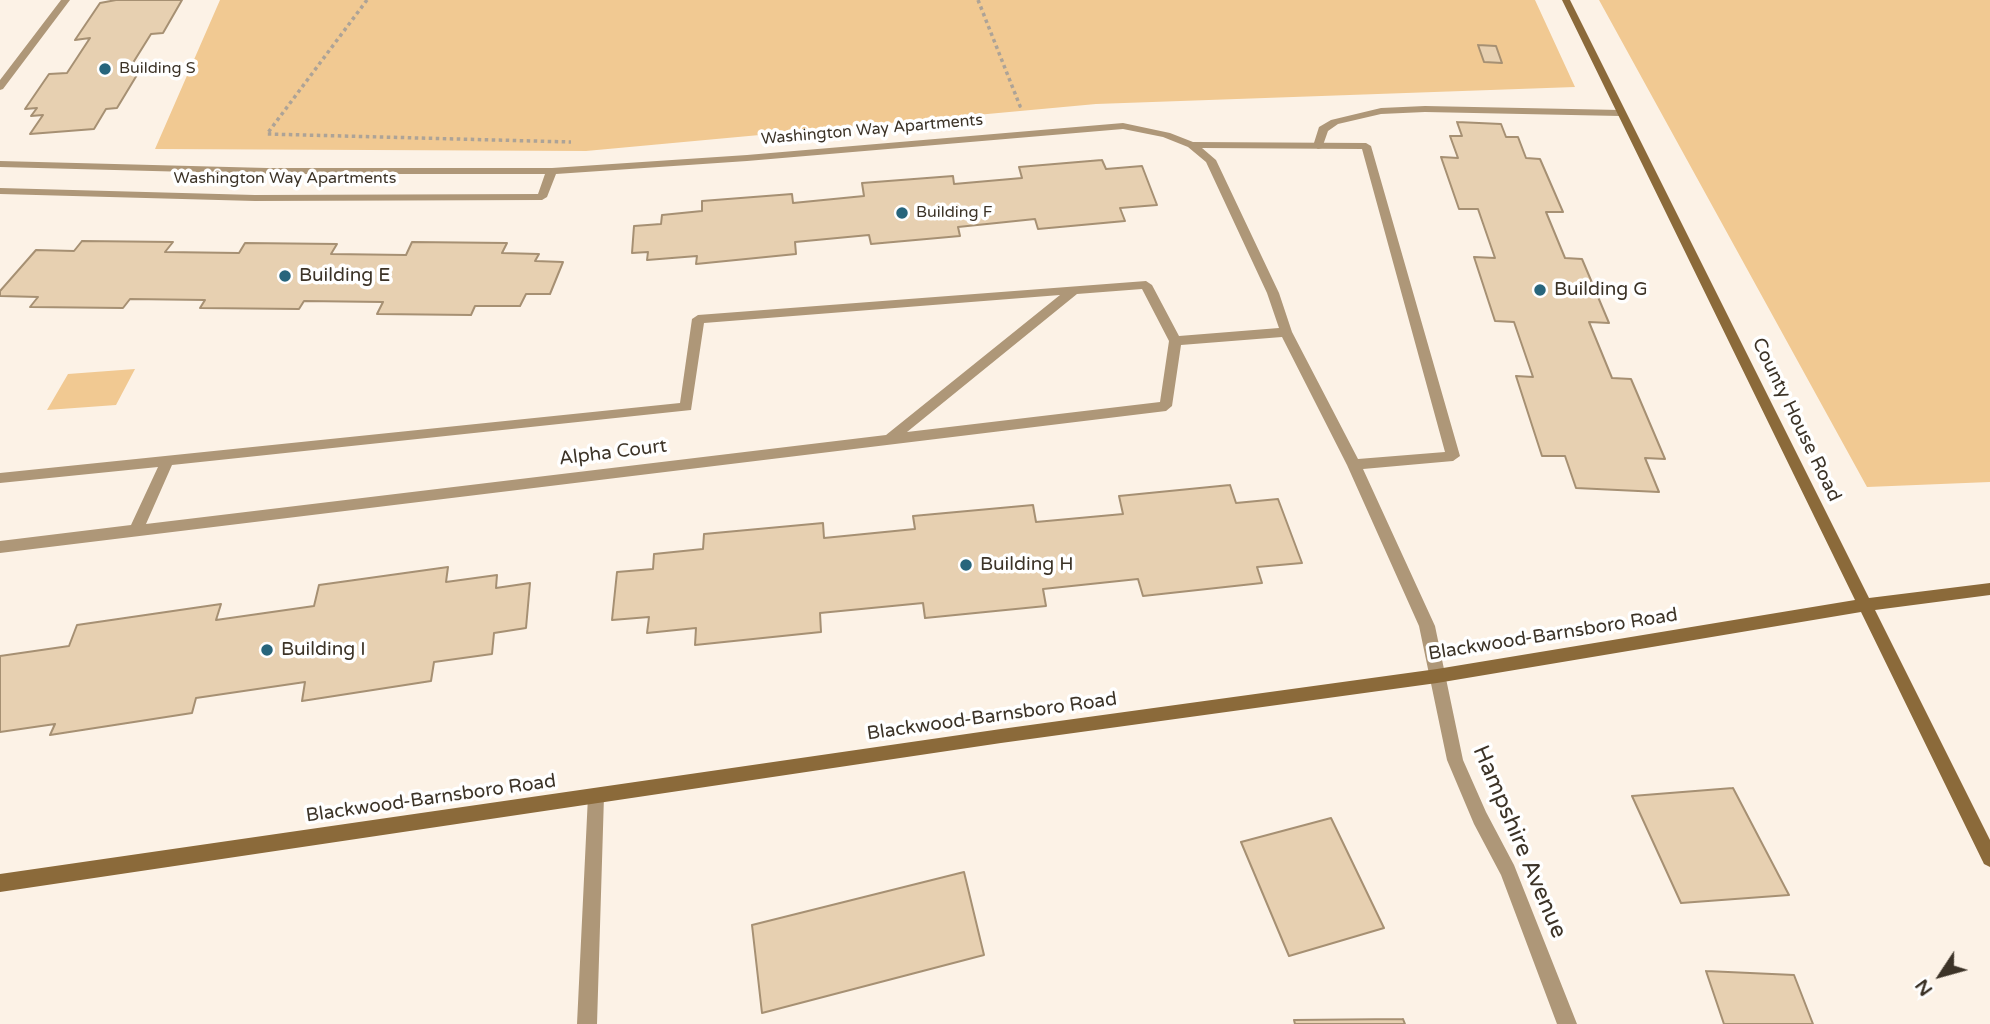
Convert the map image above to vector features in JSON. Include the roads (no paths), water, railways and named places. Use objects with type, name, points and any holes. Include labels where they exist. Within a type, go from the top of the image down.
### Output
[{"type":"main road","name":"County House Road","points":[[1566,0],[1990,858]]},
{"type":"main road","name":"Blackwood-Barnsboro Road","points":[[0,883],[1437,676],[1865,605],[1990,589]]},
{"type":"street","points":[[0,88],[66,0]]},
{"type":"street","points":[[1318,146],[1323,129],[1335,122],[1381,111],[1425,109],[1620,113]]},
{"type":"street","name":"Washington Way Apartments","points":[[1,165],[267,171],[552,171],[761,157],[1123,125],[1166,135],[1192,145],[1210,160],[1273,293],[1286,332],[1354,465],[1427,626],[1437,676]]},
{"type":"street","name":"Washington Way Apartments","points":[[1192,145],[1366,146],[1453,456],[1354,465]]},
{"type":"street","name":"Washington Way Apartments","points":[[0,191],[255,198],[542,197],[552,171]]},
{"type":"street","points":[[0,478],[685,407],[698,318],[1146,285],[1175,341],[1286,332]]},
{"type":"street","points":[[889,440],[1073,290]]},
{"type":"street","name":"Alpha Court","points":[[0,547],[1166,407],[1175,341]]},
{"type":"street","points":[[136,530],[169,460]]},
{"type":"street","name":"Hampshire Avenue","points":[[1437,676],[1455,760],[1480,818],[1508,871],[1567,1024]]},
{"type":"street","points":[[587,1024],[596,796]]},
{"type":"place","name":"Building S","points":[[105,69]]},
{"type":"place","name":"Building F","points":[[902,213]]},
{"type":"place","name":"Building E","points":[[285,276]]},
{"type":"place","name":"Building G","points":[[1540,290]]},
{"type":"place","name":"Building H","points":[[966,565]]},
{"type":"place","name":"Building I","points":[[267,650]]}]
